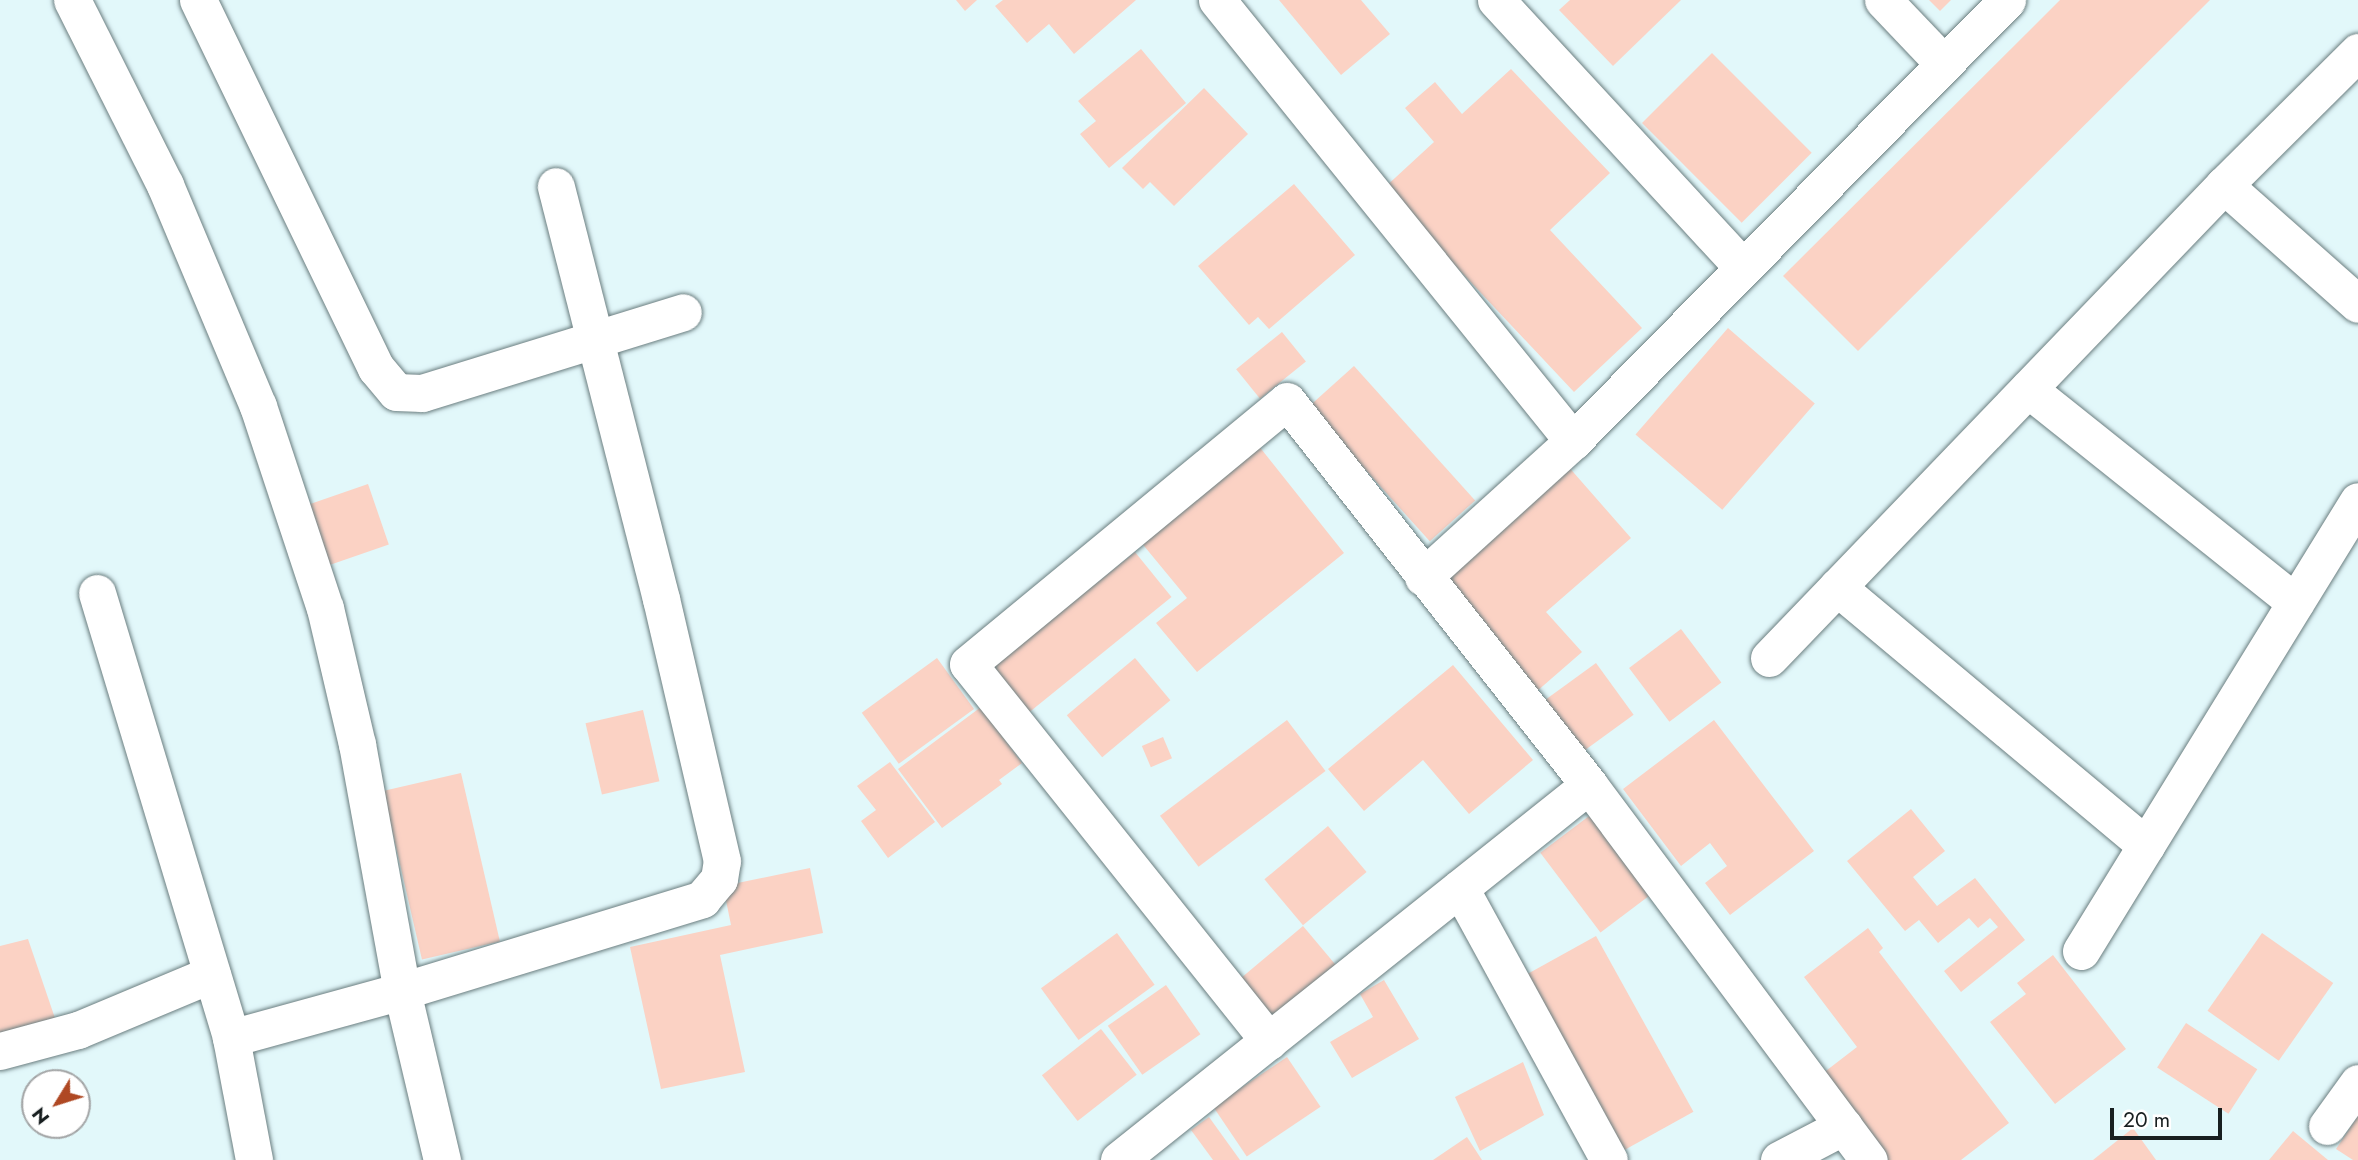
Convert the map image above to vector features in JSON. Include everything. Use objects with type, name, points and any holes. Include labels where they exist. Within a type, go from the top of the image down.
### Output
[{"type":"street","points":[[72,0],[165,185],[258,406],[325,608],[357,744],[402,991],[442,1160]]},
{"type":"street","points":[[198,0],[376,368],[396,392],[422,393],[683,312]]},
{"type":"street","points":[[1217,0],[1573,441]]},
{"type":"street","points":[[1496,0],[1741,267]]},
{"type":"street","points":[[1883,0],[1944,64]]},
{"type":"street","points":[[1423,577],[1573,441],[1741,267],[2007,0]]},
{"type":"street","points":[[1769,658],[2224,185],[2358,52]]},
{"type":"street","points":[[2224,185],[2358,304]]},
{"type":"street","points":[[231,1038],[402,991],[702,899],[719,879],[722,861],[661,599],[556,186]]},
{"type":"street","points":[[2028,389],[2295,602]]},
{"type":"street","points":[[1269,1041],[968,664],[1287,401],[1589,785],[1869,1160]]},
{"type":"street","points":[[2081,951],[2358,501]]},
{"type":"street","points":[[1837,587],[2146,845]]},
{"type":"street","points":[[97,593],[231,1038],[254,1160]]},
{"type":"street","points":[[1120,1159],[1589,785]]},
{"type":"street","points":[[1460,888],[1609,1160]]},
{"type":"street","points":[[0,1052],[78,1030],[212,974]]},
{"type":"street","points":[[2327,1126],[2358,1083]]},
{"type":"street","points":[[1779,1160],[1844,1126]]},
{"type":"building","points":[[956,0],[977,0],[965,11]]},
{"type":"building","points":[[1003,0],[1136,0],[1074,54],[1049,24],[1027,43],[995,6]]},
{"type":"building","points":[[1279,0],[1361,0],[1390,34],[1341,75]]},
{"type":"building","points":[[1570,0],[1681,0],[1613,66],[1559,10]]},
{"type":"building","points":[[1929,0],[1951,0],[1940,11]]},
{"type":"building","points":[[2060,0],[2210,0],[1858,351],[1783,276]]},
{"type":"building","points":[[1141,49],[1186,103],[1109,168],[1080,134],[1096,121],[1078,101]]},
{"type":"building","points":[[1712,53],[1812,153],[1742,223],[1642,123]]},
{"type":"building","points":[[1511,69],[1610,173],[1550,230],[1642,328],[1574,392],[1383,189],[1434,142],[1405,108],[1435,82],[1462,114]]},
{"type":"building","points":[[1204,88],[1248,134],[1174,206],[1150,182],[1143,189],[1122,168]]},
{"type":"building","points":[[1294,184],[1355,255],[1269,329],[1258,317],[1249,325],[1198,266]]},
{"type":"building","points":[[1728,328],[1815,403],[1722,510],[1635,434]]},
{"type":"building","points":[[1282,332],[1306,362],[1260,399],[1236,369]]},
{"type":"building","points":[[1354,366],[1475,501],[1430,541],[1309,407]]},
{"type":"building","points":[[1254,440],[1344,553],[1197,672],[1156,623],[1187,598],[1135,535]]},
{"type":"building","points":[[1567,465],[1631,538],[1546,612],[1582,652],[1536,692],[1437,579]]},
{"type":"building","points":[[368,484],[389,545],[325,567],[304,506]]},
{"type":"building","points":[[1135,552],[1172,597],[1025,716],[988,671]]},
{"type":"building","points":[[1681,629],[1721,683],[1669,722],[1629,668]]},
{"type":"building","points":[[937,658],[974,709],[899,764],[862,713]]},
{"type":"building","points":[[1135,658],[1170,700],[1102,757],[1067,715]]},
{"type":"building","points":[[1596,663],[1634,715],[1576,757],[1539,705]]},
{"type":"building","points":[[1453,665],[1533,760],[1469,814],[1423,760],[1364,811],[1328,769]]},
{"type":"building","points":[[981,707],[1022,763],[999,780],[1002,784],[942,828],[898,769]]},
{"type":"building","points":[[643,710],[659,781],[602,794],[586,723]]},
{"type":"building","points":[[1287,720],[1326,771],[1199,867],[1160,816]]},
{"type":"building","points":[[1714,720],[1814,851],[1730,915],[1705,883],[1727,866],[1710,843],[1681,866],[1623,789]]},
{"type":"building","points":[[1163,737],[1172,758],[1151,767],[1142,746]]},
{"type":"building","points":[[890,762],[935,822],[888,858],[861,821],[876,810],[857,786]]},
{"type":"building","points":[[461,773],[500,942],[422,960],[383,791]]},
{"type":"building","points":[[1911,809],[1945,851],[1913,877],[1937,906],[1975,878],[2025,940],[1961,992],[1944,971],[1998,927],[1990,918],[1978,928],[1969,918],[1938,943],[1919,920],[1905,931],[1847,861]]},
{"type":"building","points":[[1597,810],[1657,890],[1600,933],[1540,853]]},
{"type":"building","points":[[1328,826],[1367,872],[1303,925],[1264,879]]},
{"type":"building","points":[[810,868],[823,933],[720,955],[745,1072],[661,1089],[630,947],[731,925],[723,886]]},
{"type":"building","points":[[1303,926],[1336,966],[1272,1020],[1239,980]]},
{"type":"building","points":[[1868,928],[1883,948],[1879,952],[2009,1123],[1961,1160],[1881,1160],[1818,1077],[1857,1047],[1804,977]]},
{"type":"building","points":[[1117,933],[1155,985],[1079,1040],[1041,988]]},
{"type":"building","points":[[2262,933],[2333,983],[2279,1061],[2208,1011]]},
{"type":"building","points":[[1596,936],[1693,1112],[1622,1152],[1524,976]]},
{"type":"building","points":[[28,939],[58,1027],[0,1044],[0,946]]},
{"type":"building","points":[[2053,955],[2126,1049],[2055,1104],[1990,1022],[2026,994],[2017,983]]},
{"type":"building","points":[[1384,980],[1419,1039],[1352,1078],[1330,1042],[1373,1017],[1360,994]]},
{"type":"building","points":[[1166,985],[1200,1034],[1142,1075],[1108,1026]]},
{"type":"building","points":[[2186,1023],[2257,1069],[2228,1114],[2157,1067]]},
{"type":"building","points":[[1101,1029],[1137,1075],[1078,1121],[1042,1075]]},
{"type":"building","points":[[1287,1057],[1321,1107],[1247,1157],[1213,1107]]},
{"type":"building","points":[[1523,1062],[1544,1115],[1480,1151],[1455,1097]]},
{"type":"building","points":[[2358,1116],[2358,1160],[2353,1160],[2336,1149]]},
{"type":"building","points":[[1209,1117],[1240,1160],[1213,1160],[1191,1130]]},
{"type":"building","points":[[2133,1128],[2156,1160],[2093,1160]]},
{"type":"building","points":[[2293,1131],[2328,1160],[2269,1160]]},
{"type":"building","points":[[1467,1137],[1482,1160],[1433,1160]]}]
